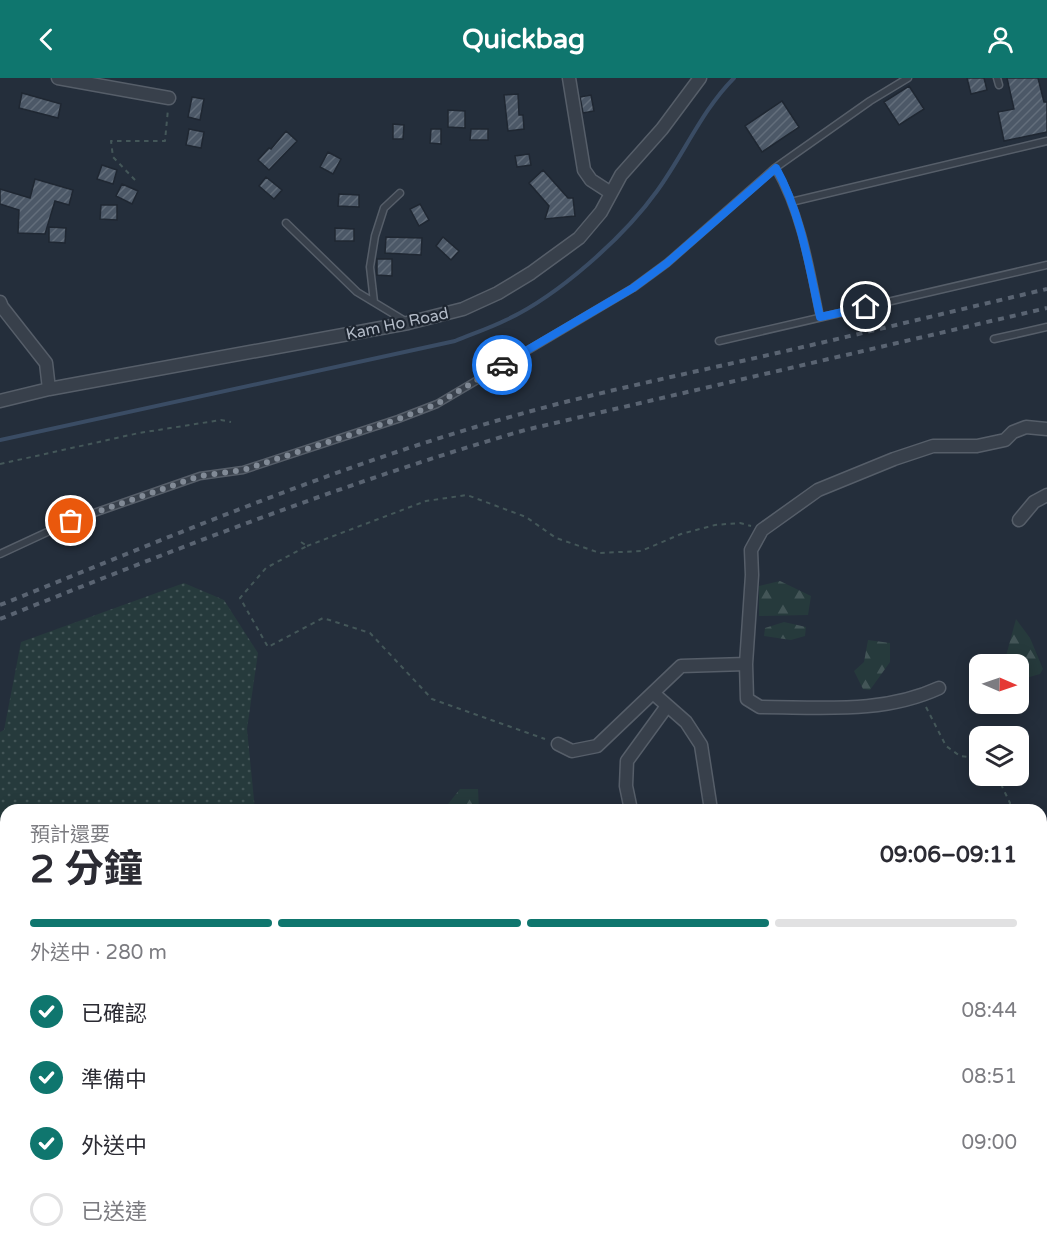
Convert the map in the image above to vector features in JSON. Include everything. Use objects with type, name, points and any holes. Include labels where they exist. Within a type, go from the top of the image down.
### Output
[{"type":"street","points":[[58,78],[169,98]]},
{"type":"street","points":[[569,78],[584,170],[591,180],[611,193]]},
{"type":"street","name":"Kam Ho Road","points":[[0,401],[49,389],[408,323],[463,309],[498,293],[531,273],[579,238],[601,212],[621,175],[662,129],[700,78]]},
{"type":"street","points":[[0,302],[46,363],[49,389]]},
{"type":"street","points":[[939,688],[921,696],[870,707],[760,707],[747,699],[746,664],[752,575],[751,550],[762,530],[818,490],[933,446],[977,446],[1005,440],[1013,432],[1026,427],[1047,429]]},
{"type":"street","points":[[1019,520],[1034,502],[1047,495]]},
{"type":"street","points":[[558,744],[572,750],[597,746],[681,666],[746,664]]},
{"type":"street","points":[[652,693],[686,722],[700,745],[710,804]]},
{"type":"street","points":[[630,804],[626,786],[627,761],[667,706]]},
{"type":"lane","points":[[0,555],[71,521],[200,476],[243,470],[437,404],[633,288],[667,263],[776,168],[870,101],[908,78]]},
{"type":"lane","points":[[791,202],[1047,141]]},
{"type":"lane","points":[[776,168],[791,202],[804,243],[820,317]]},
{"type":"lane","points":[[374,302],[370,267],[375,236],[384,207],[400,194]]},
{"type":"lane","points":[[286,223],[357,292],[408,323]]},
{"type":"lane","points":[[719,341],[1047,265]]},
{"type":"lane","points":[[994,339],[1047,327]]},
{"type":"path","points":[[135,180],[113,157],[111,141],[165,141],[169,98]]},
{"type":"path","points":[[0,464],[139,433],[221,420],[231,422]]},
{"type":"path","points":[[558,744],[432,699],[370,633],[323,618],[268,647],[240,598],[266,568],[307,546],[426,501],[467,495],[526,517],[556,537],[600,553],[641,551],[681,534],[715,525],[740,524],[762,530]]},
{"type":"path","points":[[301,542],[307,546]]},
{"type":"path","points":[[921,696],[946,746],[960,756],[969,757]]},
{"type":"path","points":[[1002,786],[1010,804]]},
{"type":"green space","points":[[780,581],[811,596],[808,615],[759,616],[759,586]]},
{"type":"green space","points":[[184,583],[224,600],[258,653],[247,729],[254,804],[0,804],[0,732],[4,730],[21,642]]},
{"type":"green space","points":[[1016,619],[1030,638],[1043,669],[1040,674],[1029,677],[1029,654],[1007,654]]},
{"type":"green space","points":[[784,622],[806,627],[805,636],[791,640],[764,636],[765,628]]},
{"type":"green space","points":[[868,640],[890,643],[890,662],[870,690],[863,689],[854,671],[864,662]]},
{"type":"green space","points":[[460,789],[478,789],[479,804],[448,804]]},
{"type":"building","points":[[967,78],[984,78],[987,90],[971,94]]},
{"type":"building","points":[[1007,78],[1038,78],[1044,102],[1047,102],[1047,132],[1004,141],[998,112],[1014,109]]},
{"type":"building","points":[[909,86],[924,109],[899,125],[884,102]]},
{"type":"building","points":[[22,93],[61,104],[58,118],[19,108]]},
{"type":"building","points":[[518,94],[519,115],[523,115],[524,129],[508,131],[504,95]]},
{"type":"building","points":[[591,95],[594,111],[583,113],[580,97]]},
{"type":"building","points":[[192,97],[204,99],[200,120],[188,117]]},
{"type":"building","points":[[782,101],[799,127],[762,152],[745,126]]},
{"type":"building","points":[[448,110],[465,111],[465,128],[448,127]]},
{"type":"building","points":[[393,124],[404,125],[403,139],[393,139]]},
{"type":"building","points":[[189,129],[204,132],[201,148],[186,145]]},
{"type":"building","points":[[431,129],[441,129],[441,144],[430,143]]},
{"type":"building","points":[[471,129],[488,129],[488,140],[470,140]]},
{"type":"building","points":[[286,131],[297,141],[269,170],[258,160]]},
{"type":"building","points":[[328,152],[341,159],[333,174],[320,167]]},
{"type":"building","points":[[529,154],[531,165],[517,167],[515,156]]},
{"type":"building","points":[[102,165],[117,170],[113,184],[97,179]]},
{"type":"building","points":[[543,170],[568,198],[573,198],[575,216],[545,219],[549,206],[529,183]]},
{"type":"building","points":[[266,177],[282,190],[274,199],[259,186]]},
{"type":"building","points":[[35,179],[73,190],[69,205],[55,201],[45,234],[18,233],[19,210],[0,204],[0,189],[30,198]]},
{"type":"building","points":[[122,184],[138,191],[132,204],[116,196]]},
{"type":"building","points":[[339,194],[359,195],[359,207],[338,206]]},
{"type":"building","points":[[420,204],[429,220],[419,226],[410,209]]},
{"type":"building","points":[[101,205],[117,205],[117,220],[100,219]]},
{"type":"building","points":[[49,227],[66,228],[65,243],[49,242]]},
{"type":"building","points":[[335,228],[354,229],[354,241],[335,241]]},
{"type":"building","points":[[386,237],[422,238],[421,255],[385,253]]},
{"type":"building","points":[[443,237],[459,251],[451,260],[436,246]]},
{"type":"building","points":[[377,259],[392,259],[392,276],[377,275]]},
{"type":"waterway","points":[[0,440],[455,341],[506,320],[568,281],[627,227],[657,191],[712,104],[734,78]]},
{"type":"railway","points":[[0,605],[256,503],[451,434],[601,393],[1047,289]]},
{"type":"railway","points":[[0,619],[326,494],[525,430],[1047,308]]},
{"type":"way so far","points":[[71,521],[200,476],[243,470],[398,419],[437,404],[502,365]]},
{"type":"route","points":[[502,365],[633,288],[667,263],[776,168],[784,182],[796,217],[820,317],[866,307]]}]
